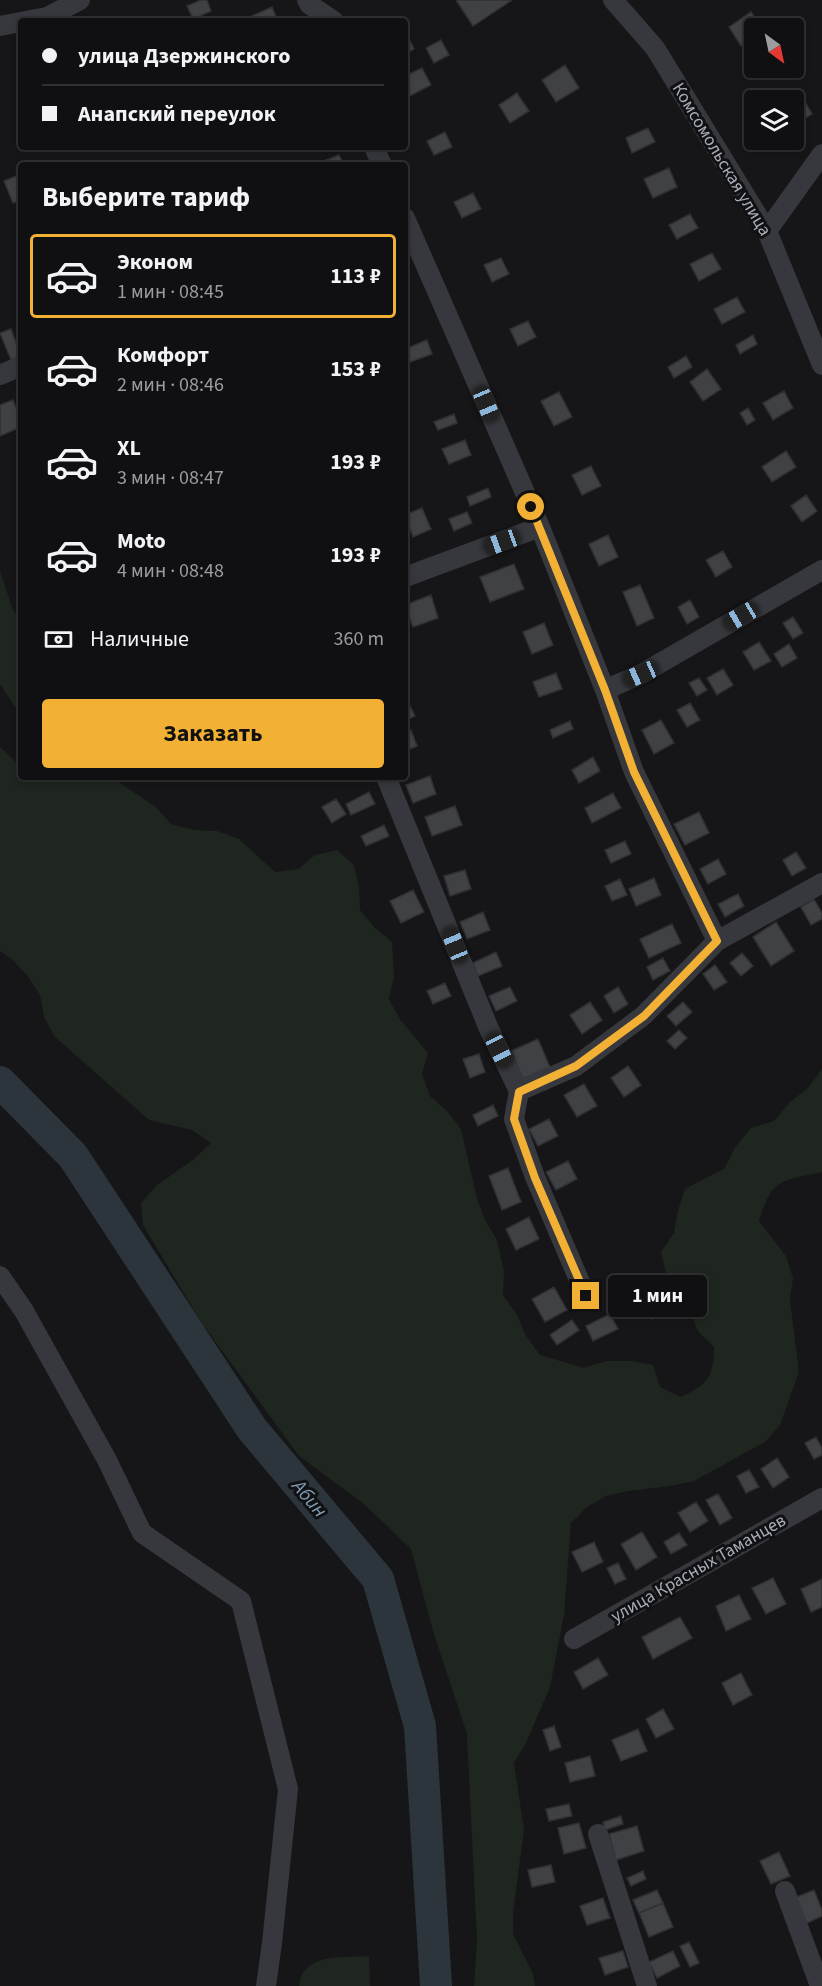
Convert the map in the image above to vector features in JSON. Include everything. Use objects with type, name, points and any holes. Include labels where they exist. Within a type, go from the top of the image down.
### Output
[{"type":"street","points":[[41,18],[80,0]]},
{"type":"street","points":[[307,0],[310,5],[330,18]]},
{"type":"street","name":"Комсомольская улица","points":[[613,0],[655,48],[767,231],[822,365]]},
{"type":"street","points":[[0,26],[18,22]]},
{"type":"street","points":[[767,231],[822,154]]},
{"type":"street","points":[[408,225],[540,527],[605,690],[634,772],[717,941]]},
{"type":"street","points":[[0,375],[18,367]]},
{"type":"street","points":[[408,576],[540,527]]},
{"type":"street","points":[[605,690],[641,674],[822,570]]},
{"type":"street","points":[[387,780],[489,1029],[519,1092],[514,1119],[535,1178],[586,1296]]},
{"type":"street","points":[[519,1092],[576,1066],[644,1016],[717,941],[822,883]]},
{"type":"street","points":[[0,1276],[24,1311],[96,1440],[142,1533],[241,1601],[288,1789],[266,1986]]},
{"type":"street","name":"улица Красных Таманцев","points":[[574,1639],[822,1498]]},
{"type":"street","points":[[598,1834],[647,1986]]},
{"type":"street","points":[[785,1891],[820,1986]]},
{"type":"shaded area","points":[[0,571],[13,610],[18,616],[18,711],[0,684]]},
{"type":"shaded area","points":[[0,747],[18,764],[18,780],[116,780],[156,807],[171,824],[194,830],[217,831],[239,839],[275,872],[298,869],[315,855],[337,850],[354,865],[359,887],[360,910],[374,927],[392,942],[394,976],[389,999],[399,1018],[428,1053],[422,1074],[430,1096],[447,1111],[461,1129],[477,1199],[485,1220],[497,1240],[504,1272],[503,1295],[517,1315],[526,1336],[540,1355],[584,1368],[606,1361],[630,1361],[653,1365],[660,1387],[681,1397],[703,1384],[707,1379],[712,1366],[714,1347],[698,1331],[684,1289],[666,1273],[661,1252],[674,1233],[685,1189],[725,1168],[736,1146],[751,1128],[774,1121],[790,1102],[808,1088],[822,1069],[822,1172],[797,1177],[780,1184],[769,1196],[759,1221],[786,1256],[793,1278],[790,1300],[799,1372],[780,1425],[765,1442],[694,1481],[606,1496],[587,1507],[571,1523],[564,1615],[550,1687],[526,1743],[514,1763],[524,1830],[513,1912],[513,1934],[533,1974],[535,1986],[474,1986],[477,1941],[467,1734],[433,1631],[411,1549],[364,1504],[299,1456],[201,1322],[143,1225],[141,1203],[156,1186],[194,1159],[211,1143],[192,1130],[149,1120],[54,1036],[44,1017],[40,995],[13,960],[0,951]]},
{"type":"shaded area","points":[[369,1956],[370,1986],[299,1986],[302,1975],[316,1962],[336,1957]]},
{"type":"building","points":[[207,0],[211,11],[193,18],[187,6]]},
{"type":"building","points":[[456,0],[512,0],[473,26]]},
{"type":"building","points":[[272,7],[277,18],[247,18]]},
{"type":"building","points":[[751,12],[755,18],[744,18],[744,44],[741,46],[729,27]]},
{"type":"building","points":[[408,37],[414,49],[408,52]]},
{"type":"building","points":[[441,40],[449,55],[434,63],[426,48]]},
{"type":"building","points":[[565,65],[579,88],[556,102],[542,80]]},
{"type":"building","points":[[422,68],[431,85],[408,97],[408,75]]},
{"type":"building","points":[[517,93],[529,111],[510,123],[499,105]]},
{"type":"building","points":[[804,100],[812,114],[804,119]]},
{"type":"building","points":[[648,128],[655,142],[632,153],[626,138]]},
{"type":"building","points":[[445,132],[452,147],[434,155],[427,141]]},
{"type":"building","points":[[339,155],[342,162],[322,162]]},
{"type":"building","points":[[669,168],[677,187],[653,198],[644,179]]},
{"type":"building","points":[[18,175],[18,201],[13,203],[4,181]]},
{"type":"building","points":[[473,193],[481,209],[462,218],[454,202]]},
{"type":"building","points":[[690,214],[698,228],[677,239],[669,225]]},
{"type":"building","points":[[712,253],[721,269],[699,281],[690,264]]},
{"type":"building","points":[[501,258],[509,274],[492,282],[484,265]]},
{"type":"building","points":[[737,297],[745,312],[722,324],[714,309]]},
{"type":"building","points":[[528,321],[536,337],[518,346],[510,329]]},
{"type":"building","points":[[11,329],[18,348],[18,357],[11,360],[0,333]]},
{"type":"building","points":[[753,335],[757,344],[740,354],[736,345]]},
{"type":"building","points":[[427,340],[432,354],[410,362],[408,348]]},
{"type":"building","points":[[686,356],[692,367],[674,378],[668,367]]},
{"type":"building","points":[[707,369],[721,389],[703,401],[690,382]]},
{"type":"building","points":[[784,391],[793,408],[773,420],[763,403]]},
{"type":"building","points":[[559,392],[572,417],[554,426],[541,401]]},
{"type":"building","points":[[13,400],[18,412],[18,428],[0,436],[0,405]]},
{"type":"building","points":[[748,408],[755,420],[747,425],[740,413]]},
{"type":"building","points":[[454,414],[457,423],[438,430],[434,422]]},
{"type":"building","points":[[465,440],[471,455],[449,464],[442,449]]},
{"type":"building","points":[[786,451],[796,467],[772,482],[762,467]]},
{"type":"building","points":[[591,466],[601,486],[582,495],[572,475]]},
{"type":"building","points":[[488,488],[491,497],[470,506],[467,497]]},
{"type":"building","points":[[806,495],[817,511],[802,522],[791,506]]},
{"type":"building","points":[[422,508],[431,529],[413,537],[408,523],[408,514]]},
{"type":"building","points":[[467,512],[472,523],[454,531],[449,519]]},
{"type":"building","points":[[608,535],[618,557],[599,566],[589,544]]},
{"type":"building","points":[[723,551],[732,567],[716,577],[706,560]]},
{"type":"building","points":[[514,564],[524,589],[490,602],[480,577]]},
{"type":"building","points":[[640,585],[654,618],[637,626],[623,592]]},
{"type":"building","points":[[431,595],[438,618],[413,627],[408,613],[408,604]]},
{"type":"building","points":[[690,600],[699,617],[687,624],[678,607]]},
{"type":"building","points":[[793,617],[803,633],[793,639],[783,623]]},
{"type":"building","points":[[544,623],[553,645],[532,654],[523,632]]},
{"type":"building","points":[[759,642],[771,661],[754,670],[743,652]]},
{"type":"building","points":[[789,644],[797,658],[782,667],[774,654]]},
{"type":"building","points":[[723,669],[733,685],[717,695],[707,678]]},
{"type":"building","points":[[556,673],[562,689],[539,697],[533,682]]},
{"type":"building","points":[[699,678],[707,690],[697,696],[689,683]]},
{"type":"building","points":[[690,703],[700,720],[687,727],[677,710]]},
{"type":"building","points":[[408,704],[415,716],[408,720]]},
{"type":"building","points":[[661,720],[674,743],[654,754],[642,730]]},
{"type":"building","points":[[570,721],[573,729],[553,738],[550,730]]},
{"type":"building","points":[[411,730],[417,746],[408,750],[408,732]]},
{"type":"building","points":[[593,757],[600,771],[579,783],[572,770]]},
{"type":"building","points":[[430,776],[436,794],[413,803],[406,785]]},
{"type":"building","points":[[369,792],[375,804],[351,815],[346,804]]},
{"type":"building","points":[[613,793],[621,808],[592,823],[585,808]]},
{"type":"building","points":[[336,799],[346,814],[332,823],[322,807]]},
{"type":"building","points":[[455,806],[462,825],[432,836],[425,817]]},
{"type":"building","points":[[699,812],[709,833],[685,845],[674,824]]},
{"type":"building","points":[[384,825],[389,836],[366,846],[361,836]]},
{"type":"building","points":[[625,841],[631,854],[611,863],[605,850]]},
{"type":"building","points":[[796,852],[806,868],[792,876],[783,860]]},
{"type":"building","points":[[718,859],[726,874],[708,884],[700,869]]},
{"type":"building","points":[[465,870],[471,889],[450,896],[444,876]]},
{"type":"building","points":[[654,878],[661,895],[636,906],[629,889]]},
{"type":"building","points":[[620,879],[627,895],[612,901],[605,886]]},
{"type":"building","points":[[413,890],[424,912],[401,923],[390,901]]},
{"type":"building","points":[[738,894],[744,906],[725,917],[718,904]]},
{"type":"building","points":[[814,899],[822,913],[822,919],[811,925],[801,907]]},
{"type":"building","points":[[483,912],[490,930],[467,939],[460,922]]},
{"type":"building","points":[[776,922],[794,951],[771,966],[753,937]]},
{"type":"building","points":[[672,924],[681,943],[649,958],[640,939]]},
{"type":"building","points":[[496,952],[502,966],[478,976],[473,963]]},
{"type":"building","points":[[742,953],[753,966],[741,976],[730,963]]},
{"type":"building","points":[[663,958],[670,971],[653,980],[647,967]]},
{"type":"building","points":[[715,965],[727,982],[714,990],[703,974]]},
{"type":"building","points":[[445,983],[451,996],[433,1004],[427,991]]},
{"type":"building","points":[[510,987],[517,1001],[496,1011],[489,996]]},
{"type":"building","points":[[618,987],[628,1004],[614,1013],[604,996]]},
{"type":"building","points":[[590,1002],[602,1020],[582,1034],[570,1015]]},
{"type":"building","points":[[683,1002],[692,1012],[676,1026],[667,1016]]},
{"type":"building","points":[[679,1030],[687,1038],[675,1049],[667,1041]]},
{"type":"building","points":[[538,1039],[550,1067],[523,1079],[511,1051]]},
{"type":"building","points":[[479,1054],[485,1072],[470,1078],[463,1059]]},
{"type":"building","points":[[628,1066],[641,1085],[624,1097],[611,1078]]},
{"type":"building","points":[[584,1084],[597,1106],[577,1117],[564,1095]]},
{"type":"building","points":[[493,1105],[498,1116],[478,1126],[473,1115]]},
{"type":"building","points":[[549,1119],[558,1136],[538,1146],[529,1129]]},
{"type":"building","points":[[568,1161],[577,1179],[556,1190],[546,1172]]},
{"type":"building","points":[[508,1168],[521,1202],[502,1210],[489,1176]]},
{"type":"building","points":[[529,1217],[539,1239],[516,1250],[506,1229]]},
{"type":"building","points":[[554,1287],[567,1310],[545,1322],[532,1299]]},
{"type":"building","points":[[633,1295],[656,1298],[653,1319],[630,1315]]},
{"type":"building","points":[[610,1314],[618,1329],[593,1341],[586,1326]]},
{"type":"building","points":[[572,1320],[579,1330],[557,1345],[550,1335]]},
{"type":"building","points":[[816,1437],[822,1448],[822,1455],[814,1459],[805,1443]]},
{"type":"building","points":[[777,1458],[789,1477],[773,1488],[761,1469]]},
{"type":"building","points":[[749,1470],[759,1487],[746,1493],[737,1476]]},
{"type":"building","points":[[718,1494],[732,1518],[720,1525],[706,1500]]},
{"type":"building","points":[[696,1502],[708,1521],[690,1532],[678,1513]]},
{"type":"building","points":[[642,1532],[657,1557],[636,1570],[621,1544]]},
{"type":"building","points":[[679,1533],[687,1545],[671,1554],[664,1542]]},
{"type":"building","points":[[594,1542],[603,1562],[582,1572],[572,1552]]},
{"type":"building","points":[[618,1563],[626,1579],[615,1584],[607,1568]]},
{"type":"building","points":[[773,1578],[786,1604],[766,1614],[752,1588]]},
{"type":"building","points":[[822,1579],[822,1607],[811,1612],[801,1589]]},
{"type":"building","points":[[739,1595],[751,1619],[726,1631],[716,1606]]},
{"type":"building","points":[[680,1617],[692,1638],[653,1659],[642,1637]]},
{"type":"building","points":[[598,1658],[608,1675],[583,1689],[574,1672]]},
{"type":"building","points":[[741,1673],[752,1695],[733,1705],[722,1683]]},
{"type":"building","points":[[663,1709],[674,1729],[656,1738],[646,1719]]},
{"type":"building","points":[[554,1726],[561,1747],[550,1751],[543,1730]]},
{"type":"building","points":[[638,1729],[647,1751],[621,1761],[612,1740]]},
{"type":"building","points":[[590,1756],[595,1776],[570,1782],[565,1763]]},
{"type":"building","points":[[569,1804],[572,1816],[549,1821],[546,1809]]},
{"type":"building","points":[[621,1816],[623,1824],[605,1830],[603,1822]]},
{"type":"building","points":[[579,1823],[586,1848],[564,1854],[558,1828]]},
{"type":"building","points":[[637,1826],[644,1851],[616,1860],[609,1834]]},
{"type":"building","points":[[779,1852],[790,1876],[771,1884],[760,1861]]},
{"type":"building","points":[[551,1865],[555,1882],[532,1887],[528,1870]]},
{"type":"building","points":[[643,1871],[646,1879],[631,1886],[627,1878]]},
{"type":"building","points":[[657,1890],[663,1903],[639,1913],[633,1900]]},
{"type":"building","points":[[814,1890],[822,1916],[803,1925],[792,1899]]},
{"type":"building","points":[[603,1898],[610,1918],[587,1925],[580,1906]]},
{"type":"building","points":[[663,1903],[673,1927],[649,1937],[639,1913]]},
{"type":"building","points":[[689,1942],[699,1963],[690,1967],[680,1946]]},
{"type":"building","points":[[623,1951],[628,1967],[605,1975],[599,1958]]},
{"type":"building","points":[[673,1951],[680,1966],[657,1978],[649,1962]]},
{"type":"waterway","name":"Абин","points":[[0,1082],[73,1156],[252,1429],[378,1579],[420,1726],[436,1986]]},
{"type":"route","points":[[531,507],[605,690],[634,772],[717,941],[644,1016],[576,1066],[519,1092],[514,1119],[535,1178],[586,1296]]}]
